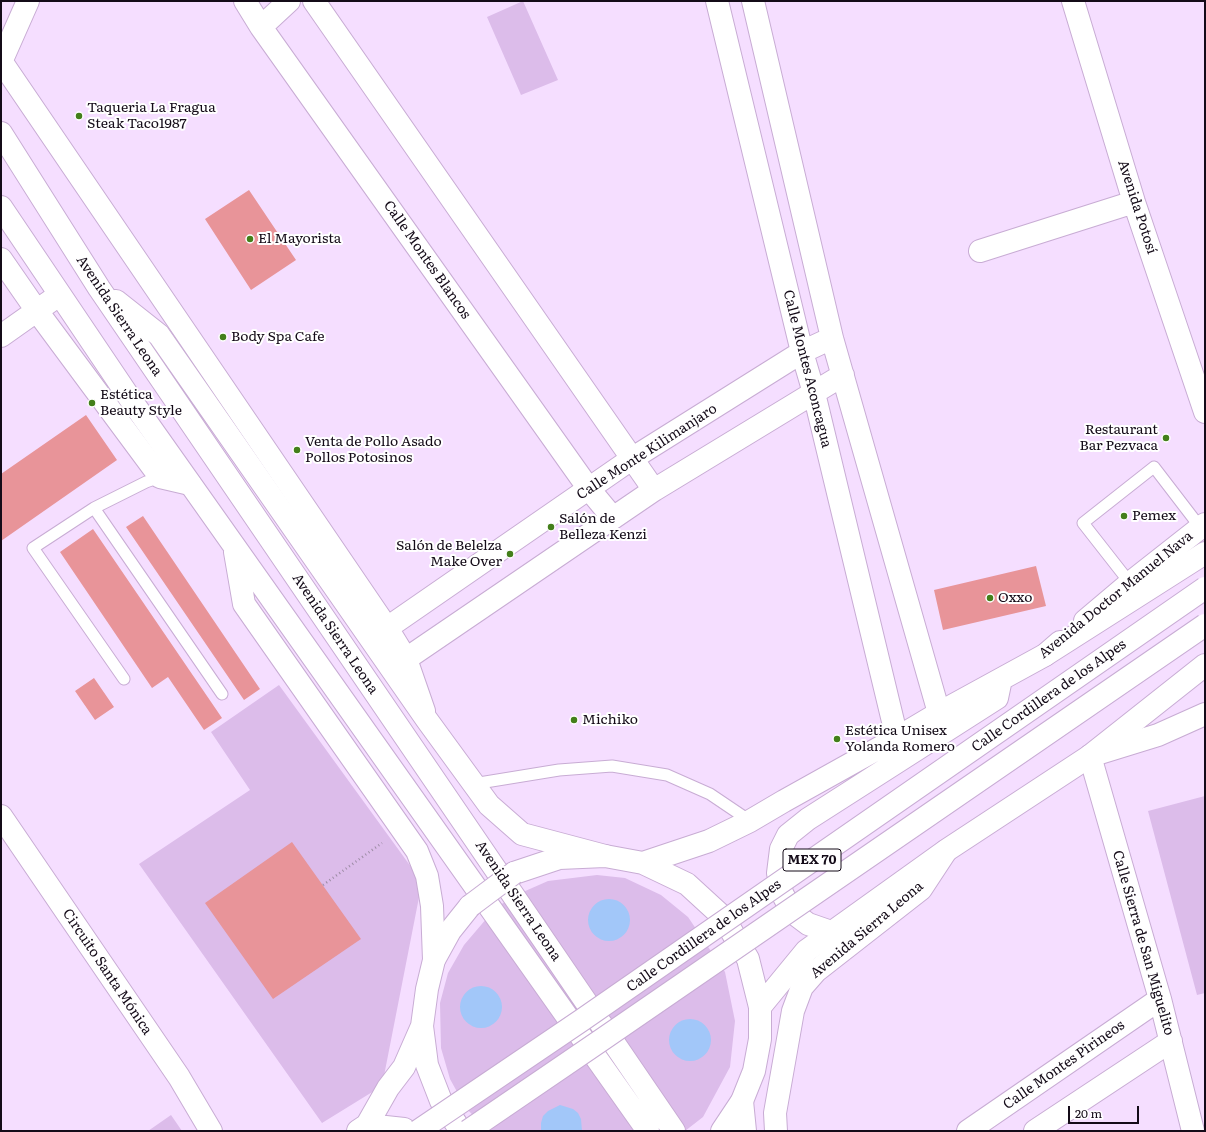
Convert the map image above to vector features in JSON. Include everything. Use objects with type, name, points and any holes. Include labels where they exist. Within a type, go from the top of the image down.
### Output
[{"type":"main road","points":[[28,1],[1,62],[387,628],[406,659],[427,720]]},
{"type":"main road","name":"Calle Montes Blancos","points":[[244,1],[589,489],[613,518]]},
{"type":"main road","points":[[261,27],[289,1]]},
{"type":"main road","points":[[314,1],[654,490]]},
{"type":"main road","name":"Calle Montes Aconcagua","points":[[717,1],[802,352],[814,393],[897,738]]},
{"type":"main road","points":[[753,1],[832,338],[844,375],[938,713]]},
{"type":"main road","name":"Avenida Potosí","points":[[1074,1],[1134,202],[1205,412]]},
{"type":"main road","name":"Avenida Sierra Leona","points":[[1,133],[99,288],[674,1131]]},
{"type":"main road","points":[[980,251],[1134,202]]},
{"type":"main road","name":"Avenida Sierra Leona","points":[[1,207],[59,295],[234,547],[648,1131]]},
{"type":"main road","points":[[1,259],[37,312],[160,477],[190,484]]},
{"type":"main road","points":[[99,288],[159,335],[427,720],[489,805],[522,834],[605,856],[643,863],[687,884],[723,917],[748,959],[760,1006],[760,1039],[754,1071],[742,1101],[722,1131]]},
{"type":"main road","points":[[1,336],[59,295]]},
{"type":"main road","name":"Calle Monte Kilimanjaro","points":[[387,628],[633,458],[802,352],[832,338]]},
{"type":"main road","points":[[406,659],[654,490],[844,375]]},
{"type":"main road","name":"Avenida Doctor Manuel Nava","points":[[643,863],[708,841],[750,821],[790,797],[897,738],[938,713],[1045,655],[1130,583],[1202,525]]},
{"type":"main road","points":[[234,547],[244,604],[417,851],[427,876],[432,906],[434,960]]},
{"type":"main road","points":[[1045,655],[1205,553]]},
{"type":"main road","name":"Calle Cordillera de los Alpes","points":[[418,1131],[589,1015],[1205,588]]},
{"type":"main road","name":"Calle Cordillera de los Alpes","points":[[468,1131],[1205,625]]},
{"type":"main road","points":[[760,1006],[806,951],[947,850],[1090,756],[1205,665]]},
{"type":"main road","points":[[831,932],[808,924],[792,912],[782,894],[778,873],[781,849],[788,835],[808,819],[997,698],[1001,679]]},
{"type":"main road","points":[[1090,756],[1158,735],[1205,714]]},
{"type":"main road","name":"Calle Sierra de San Miguelito","points":[[1090,756],[1160,999],[1193,1131]]},
{"type":"main road","name":"Circuito Santa Mónica","points":[[1,816],[179,1077],[211,1131]]},
{"type":"main road","name":"Avenida Sierra Leona","points":[[776,1131],[776,1113],[793,1011],[802,987],[816,971],[921,889],[947,850]]},
{"type":"main road","points":[[461,1131],[441,1102],[427,1065],[422,1026],[427,989],[434,960],[450,931],[470,906],[514,874],[559,858],[605,856]]},
{"type":"main road","name":"Calle Montes Pirineos","points":[[968,1131],[1160,999]]},
{"type":"main road","points":[[362,1128],[388,1088],[404,1067],[422,1026]]},
{"type":"main road","points":[[1035,1131],[1171,1041]]},
{"type":"main road","points":[[742,1101],[745,1131]]},
{"type":"main road","points":[[362,1128],[404,1129],[407,1131]]},
{"type":"lane","points":[[1130,583],[1083,523],[1154,467],[1202,525]]},
{"type":"lane","points":[[124,679],[32,548],[94,508],[146,482],[160,477]]},
{"type":"lane","points":[[94,508],[222,694]]},
{"type":"lane","points":[[474,784],[559,770],[612,766],[666,775],[710,794],[750,821]]},
{"type":"path","points":[[323,885],[401,830]]},
{"type":"shaded area","points":[[523,1],[558,80],[521,95],[487,17]]},
{"type":"shaded area","points":[[279,685],[422,882],[382,1086],[322,1123],[139,864],[250,790],[211,732]]},
{"type":"shaded area","points":[[1205,796],[1205,993],[1197,995],[1148,811]]},
{"type":"shaded area","points":[[597,875],[625,878],[661,895],[688,917],[725,972],[735,1021],[730,1067],[703,1117],[685,1131],[488,1131],[466,1108],[450,1079],[441,1048],[440,1003],[448,973],[464,945],[487,918],[503,903],[548,881]]},
{"type":"shaded area","points":[[171,1115],[182,1131],[148,1131]]},
{"type":"water","points":[[609,899],[624,905],[630,920],[624,935],[609,941],[594,935],[588,920],[594,905]]},
{"type":"water","points":[[477,986],[485,986],[496,992],[502,1003],[502,1011],[496,1022],[485,1028],[477,1028],[466,1022],[460,1011],[460,1003],[466,992]]},
{"type":"water","points":[[686,1019],[694,1019],[705,1025],[711,1036],[711,1044],[705,1055],[694,1061],[686,1061],[675,1055],[669,1044],[669,1036],[675,1025]]},
{"type":"water","points":[[560,1105],[573,1109],[578,1113],[581,1119],[582,1131],[541,1131],[543,1116],[548,1111]]},
{"type":"building","name":"El Mayorista","points":[[249,190],[296,260],[251,290],[205,219]]},
{"type":"building","points":[[86,415],[117,460],[1,541],[1,474]]},
{"type":"building","points":[[143,516],[260,689],[244,700],[126,527]]},
{"type":"building","points":[[93,529],[222,718],[204,730],[168,677],[152,688],[60,552]]},
{"type":"building","name":"Oxxo","points":[[1036,566],[1046,606],[943,630],[934,590]]},
{"type":"building","points":[[94,678],[114,707],[95,720],[75,691]]},
{"type":"building","points":[[292,842],[361,939],[273,999],[205,903]]},
{"type":"place","name":"Taqueria La Fragua Steak Taco1987","points":[[79,116]]},
{"type":"place","name":"El Mayorista","points":[[250,239]]},
{"type":"place","name":"Body Spa Cafe","points":[[223,337]]},
{"type":"place","name":"Estética Beauty Style","points":[[92,403]]},
{"type":"place","name":"Restaurant Bar Pezvaca","points":[[1166,438]]},
{"type":"place","name":"Venta de Pollo Asado Pollos Potosinos","points":[[297,450]]},
{"type":"place","name":"Pemex","points":[[1124,516]]},
{"type":"place","name":"Salón de Belleza Kenzi","points":[[551,527]]},
{"type":"place","name":"Salón de Belelza Make Over","points":[[510,554]]},
{"type":"place","name":"Oxxo","points":[[990,598]]},
{"type":"place","name":"Michiko","points":[[574,720]]},
{"type":"place","name":"Estética Unisex Yolanda Romero","points":[[837,739]]}]
